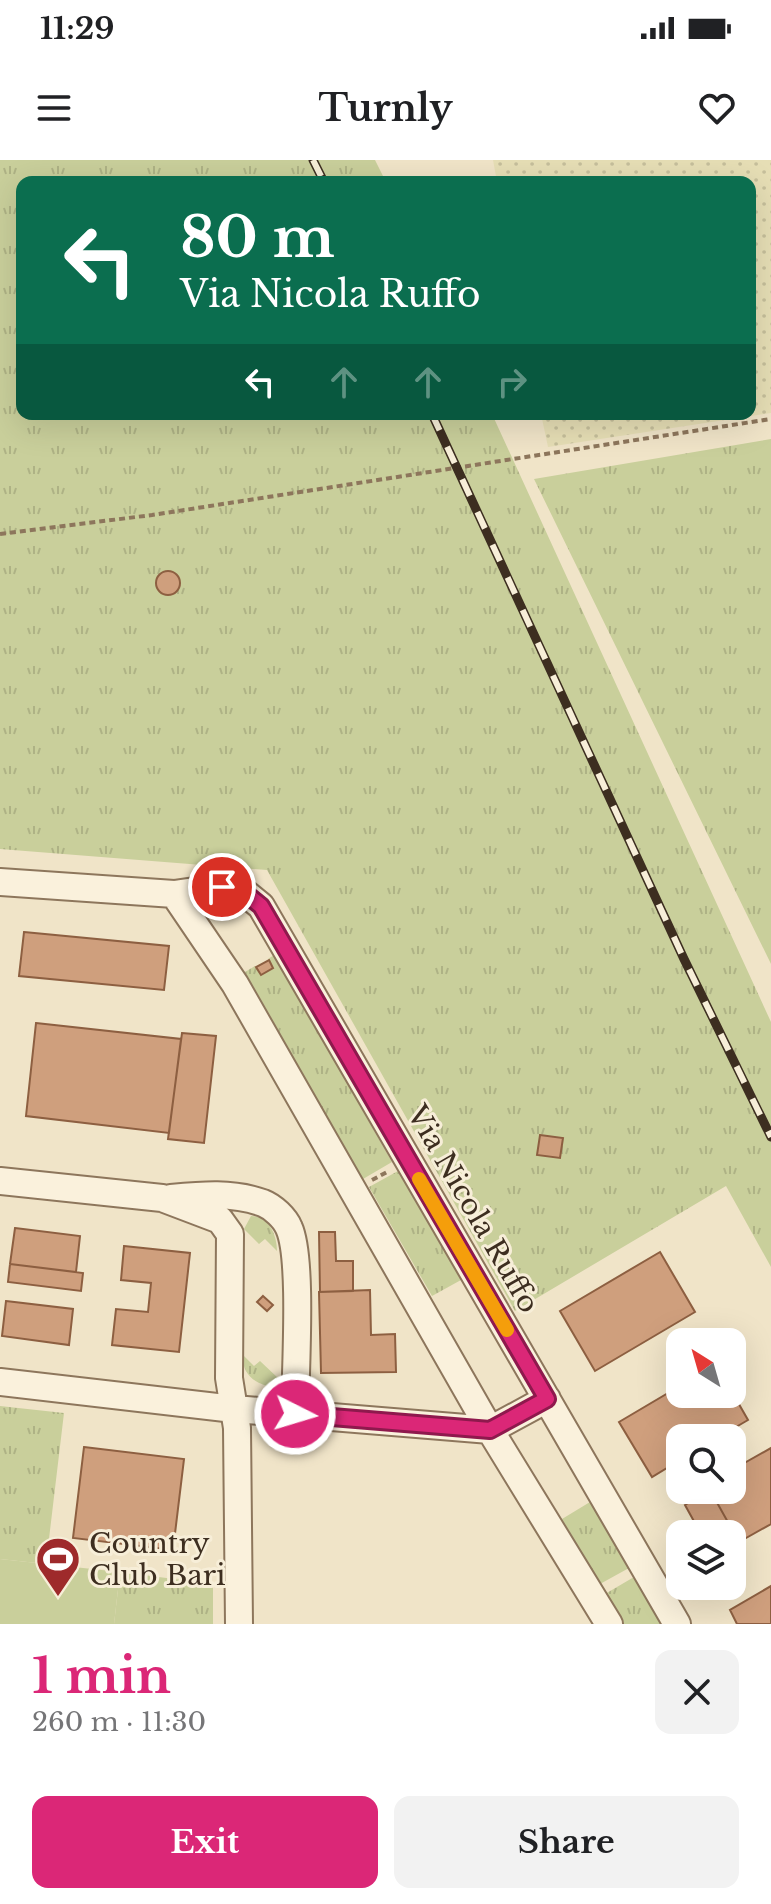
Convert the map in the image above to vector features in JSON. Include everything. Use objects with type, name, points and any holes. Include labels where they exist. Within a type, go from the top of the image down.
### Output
[{"type":"street","name":"Via Nicola Ruffo","points":[[0,882],[174,894],[222,887],[245,893],[261,906],[677,1624]]},
{"type":"street","points":[[174,894],[235,984],[351,1192],[490,1430],[609,1624]]},
{"type":"street","points":[[0,1181],[162,1198],[225,1194],[265,1204],[280,1215],[290,1229],[295,1271],[295,1414]]},
{"type":"street","points":[[162,1198],[220,1220],[230,1234],[229,1378],[234,1409],[239,1624]]},
{"type":"street","points":[[0,1382],[234,1409],[490,1430],[547,1399]]},
{"type":"path","points":[[0,534],[152,515],[771,419]]},
{"type":"path","points":[[351,1192],[408,1160]]},
{"type":"shaded area","points":[[493,160],[771,160],[771,413],[756,415],[756,176],[496,176]]},
{"type":"shaded area","points":[[542,420],[725,420],[548,447]]},
{"type":"green space","points":[[0,160],[375,160],[383,176],[16,176],[16,420],[495,420],[771,1022],[771,1267],[726,1186],[515,1311],[267,870],[0,849]]},
{"type":"green space","points":[[771,439],[771,964],[534,479]]},
{"type":"green space","points":[[274,955],[392,1162],[363,1179],[245,972],[255,966],[261,975],[273,967],[268,959]]},
{"type":"green space","points":[[398,1171],[461,1280],[432,1296],[369,1187]]},
{"type":"green space","points":[[251,1216],[263,1219],[271,1228],[277,1251],[265,1239],[259,1244],[244,1229]]},
{"type":"green space","points":[[242,1354],[254,1366],[260,1361],[278,1378],[274,1388],[261,1384],[247,1373]]},
{"type":"green space","points":[[0,1406],[64,1413],[46,1564],[0,1559]]},
{"type":"green space","points":[[590,1502],[629,1568],[600,1584],[562,1519]]},
{"type":"green space","name":"Country Club Bari","points":[[0,1559],[120,1572],[114,1624],[0,1624]]},
{"type":"green space","points":[[120,1572],[213,1584],[213,1624],[114,1624]]},
{"type":"green space","points":[[634,1577],[661,1624],[623,1624],[605,1594]]},
{"type":"building","points":[[168,571],[177,574],[180,583],[177,592],[168,595],[159,592],[156,583],[159,574]]},
{"type":"building","points":[[24,932],[169,946],[164,990],[19,976]]},
{"type":"building","points":[[269,960],[273,968],[261,975],[256,967]]},
{"type":"building","points":[[36,1023],[181,1039],[169,1133],[26,1116]]},
{"type":"building","points":[[182,1033],[216,1036],[204,1143],[168,1139]]},
{"type":"building","points":[[540,1135],[563,1138],[560,1158],[537,1155]]},
{"type":"building","points":[[15,1228],[80,1236],[76,1272],[10,1264]]},
{"type":"building","points":[[319,1232],[335,1232],[336,1261],[353,1261],[353,1291],[320,1292]]},
{"type":"building","points":[[124,1246],[190,1253],[179,1352],[112,1345],[116,1309],[148,1312],[151,1283],[121,1280]]},
{"type":"building","points":[[660,1252],[695,1312],[595,1371],[560,1311]]},
{"type":"building","points":[[10,1264],[83,1273],[81,1291],[8,1282]]},
{"type":"building","points":[[370,1290],[371,1335],[395,1334],[396,1372],[321,1373],[319,1292]]},
{"type":"building","points":[[263,1296],[273,1305],[267,1311],[257,1302]]},
{"type":"building","points":[[6,1301],[73,1309],[69,1345],[2,1336]]},
{"type":"building","points":[[666,1394],[666,1408],[741,1408],[748,1420],[741,1424],[666,1424],[666,1468],[652,1477],[619,1422]]},
{"type":"building","points":[[84,1447],[184,1459],[173,1550],[73,1538]]},
{"type":"building","points":[[771,1448],[771,1524],[746,1538],[746,1520],[727,1520],[718,1504],[746,1504],[746,1462]]},
{"type":"building","points":[[718,1504],[727,1520],[693,1520],[685,1505]]},
{"type":"building","points":[[771,1586],[771,1624],[737,1624],[730,1610]]},
{"type":"railway","points":[[313,160],[321,176]]},
{"type":"railway","points":[[435,420],[684,959],[771,1137]]},
{"type":"slow traffic","points":[[419,1179],[507,1330]]},
{"type":"place","name":"Country Club Bari","points":[[58,1598]]},
{"type":"route","points":[[222,887],[245,893],[261,906],[547,1399],[490,1430],[295,1414]]}]
